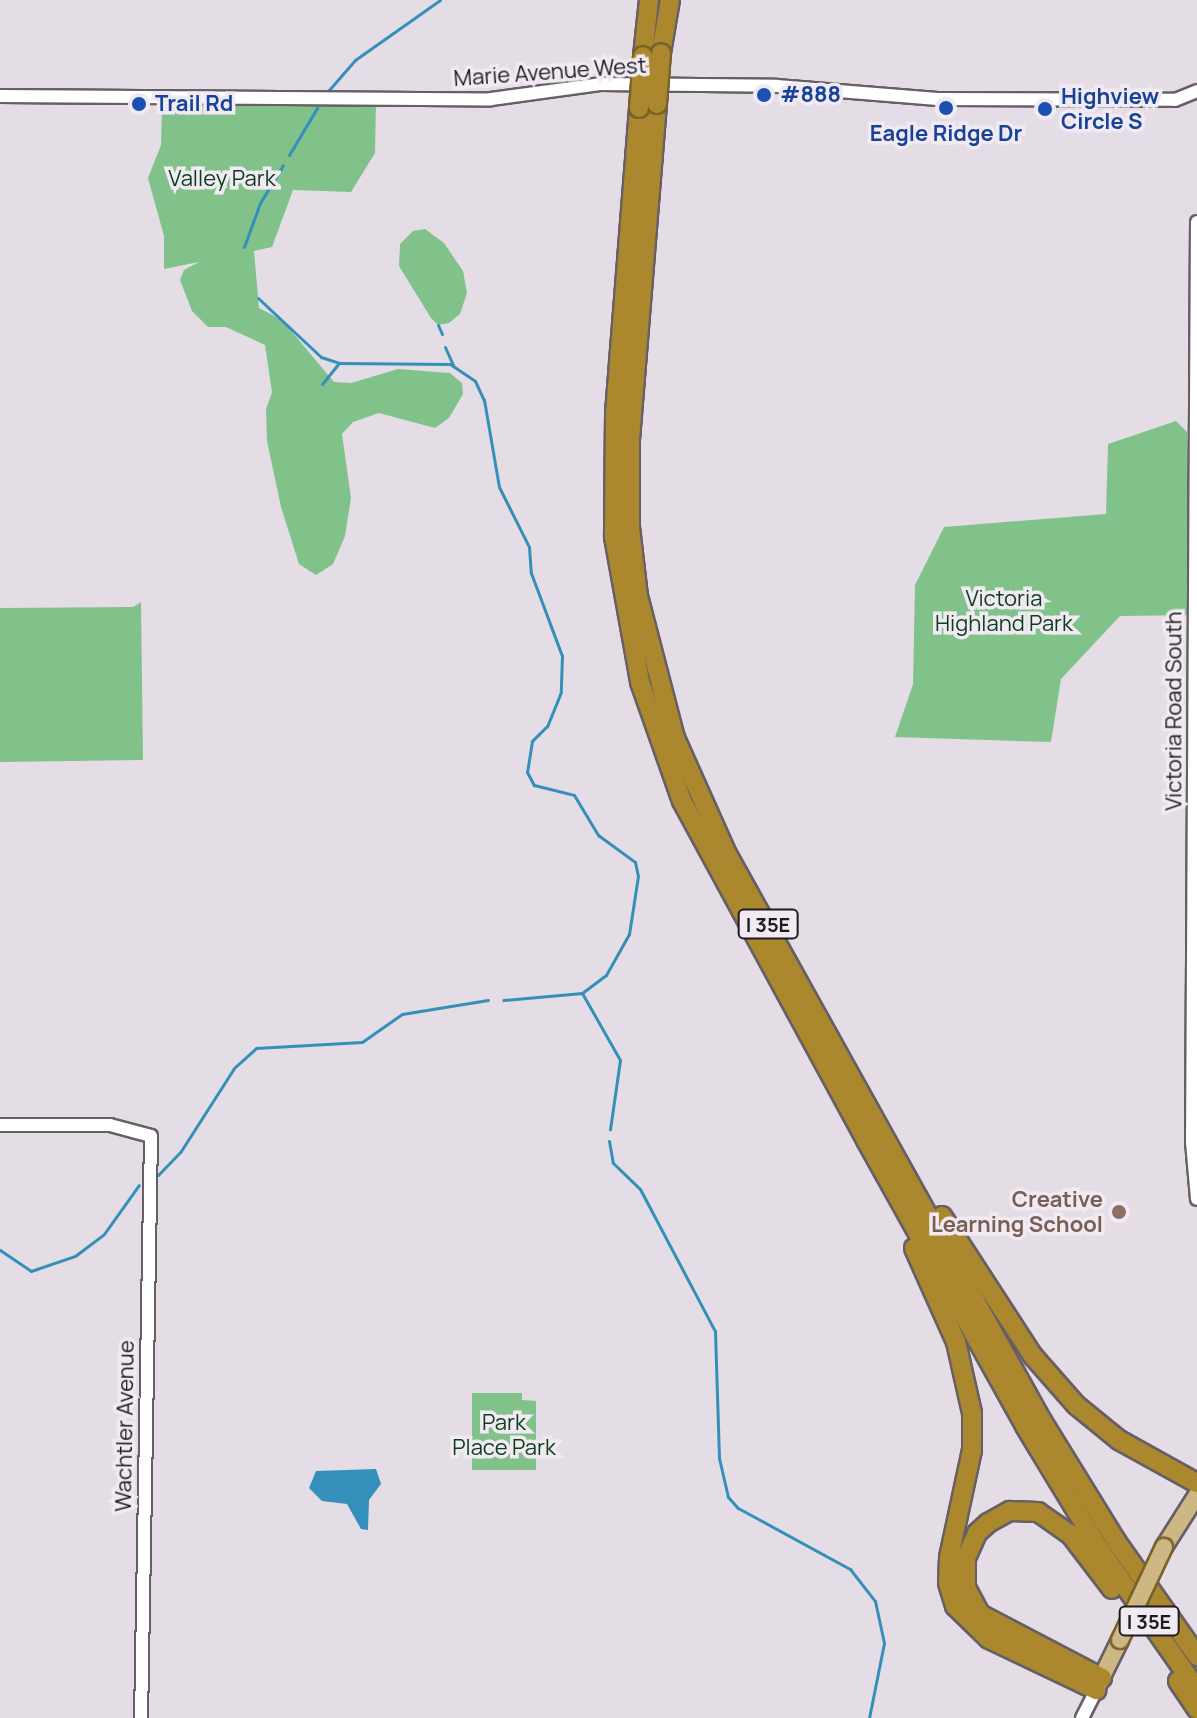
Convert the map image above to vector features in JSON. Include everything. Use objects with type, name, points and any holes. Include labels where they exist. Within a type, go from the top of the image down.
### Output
[{"type":"highway","name":"I 35E","points":[[649,0],[652,54],[630,440],[630,527],[638,596],[656,677],[694,789],[1042,1421],[1116,1541],[1197,1656]]},
{"type":"highway","name":"I 35E","points":[[652,54],[670,0]]},
{"type":"highway","name":"I 35E","points":[[648,106],[615,414],[614,537],[636,667],[682,801],[1025,1426],[1110,1565],[1197,1689]]},
{"type":"highway","points":[[873,1114],[1054,1381],[1119,1440],[1197,1483]]},
{"type":"highway","points":[[866,1140],[967,1377],[972,1450],[949,1557],[948,1583],[955,1606],[989,1639],[1099,1684]]},
{"type":"highway","points":[[1099,1684],[980,1614],[964,1573],[970,1546],[988,1523],[1025,1510],[1051,1519],[1070,1534],[1197,1709]]},
{"type":"main road","points":[[1099,1684],[1164,1547],[1197,1495]]},
{"type":"street","name":"Marie Avenue West","points":[[0,96],[491,99],[600,84],[777,86],[952,99],[1175,100],[1197,91]]},
{"type":"street","name":"Victoria Road South","points":[[1197,222],[1192,1149],[1197,1199]]},
{"type":"street","name":"Wachtler Avenue","points":[[0,1125],[110,1125],[151,1136],[141,1718]]},
{"type":"street","points":[[1082,1718],[1099,1684]]},
{"type":"green space","name":"Valley Park","points":[[162,102],[376,104],[375,153],[351,192],[293,190],[272,247],[254,251],[259,308],[282,320],[334,382],[351,383],[398,369],[450,373],[462,383],[463,394],[449,418],[435,428],[379,413],[353,422],[342,434],[351,498],[345,536],[333,564],[316,575],[299,564],[281,507],[267,441],[266,409],[272,392],[265,345],[226,327],[208,327],[192,311],[180,280],[184,270],[199,262],[164,269],[164,236],[148,178],[161,145]]},
{"type":"green space","points":[[425,229],[444,243],[463,271],[467,293],[460,314],[449,323],[438,325],[431,318],[399,266],[400,244],[413,231]]},
{"type":"green space","name":"Victoria Highland Park","points":[[1176,421],[1187,432],[1191,615],[1120,616],[1061,679],[1051,742],[895,737],[913,684],[915,585],[944,527],[1106,514],[1108,444]]},
{"type":"green space","points":[[141,602],[143,760],[0,762],[0,608],[133,607]]},
{"type":"green space","name":"Park Place Park","points":[[472,1393],[522,1393],[522,1400],[536,1401],[536,1470],[472,1470]]},
{"type":"water","points":[[376,1469],[381,1484],[369,1500],[368,1530],[361,1529],[347,1504],[322,1501],[309,1488],[316,1471]]},
{"type":"waterway","points":[[329,90],[355,60],[440,0]]},
{"type":"waterway","points":[[289,155],[317,108]]},
{"type":"waterway","points":[[244,247],[260,203],[283,165]]},
{"type":"waterway","points":[[258,298],[321,357],[339,363],[450,364],[475,381],[484,400],[499,487],[529,547],[531,573],[562,656],[561,692],[547,726],[532,741],[527,772],[534,785],[574,795],[598,835],[635,862],[638,876],[629,934],[606,975],[582,993],[503,1000]]},
{"type":"waterway","points":[[438,325],[442,334]]},
{"type":"waterway","points":[[445,347],[453,365]]},
{"type":"waterway","points":[[322,384],[339,363]]},
{"type":"waterway","points":[[582,993],[620,1060],[610,1129]]},
{"type":"waterway","points":[[158,1175],[181,1151],[234,1068],[256,1048],[362,1042],[402,1014],[488,1000]]},
{"type":"waterway","points":[[609,1141],[613,1163],[640,1189],[715,1331],[719,1458],[728,1497],[738,1508],[850,1569],[875,1601],[884,1643],[869,1718]]},
{"type":"waterway","points":[[0,1250],[31,1271],[75,1256],[104,1234],[139,1185]]},
{"type":"place","name":"#888","points":[[764,95]]},
{"type":"place","name":"Trail Rd","points":[[139,104]]},
{"type":"place","name":"Eagle Ridge Dr","points":[[946,108]]},
{"type":"place","name":"Highview Circle S","points":[[1045,109]]},
{"type":"place","name":"Creative Learning School","points":[[1119,1212]]}]
